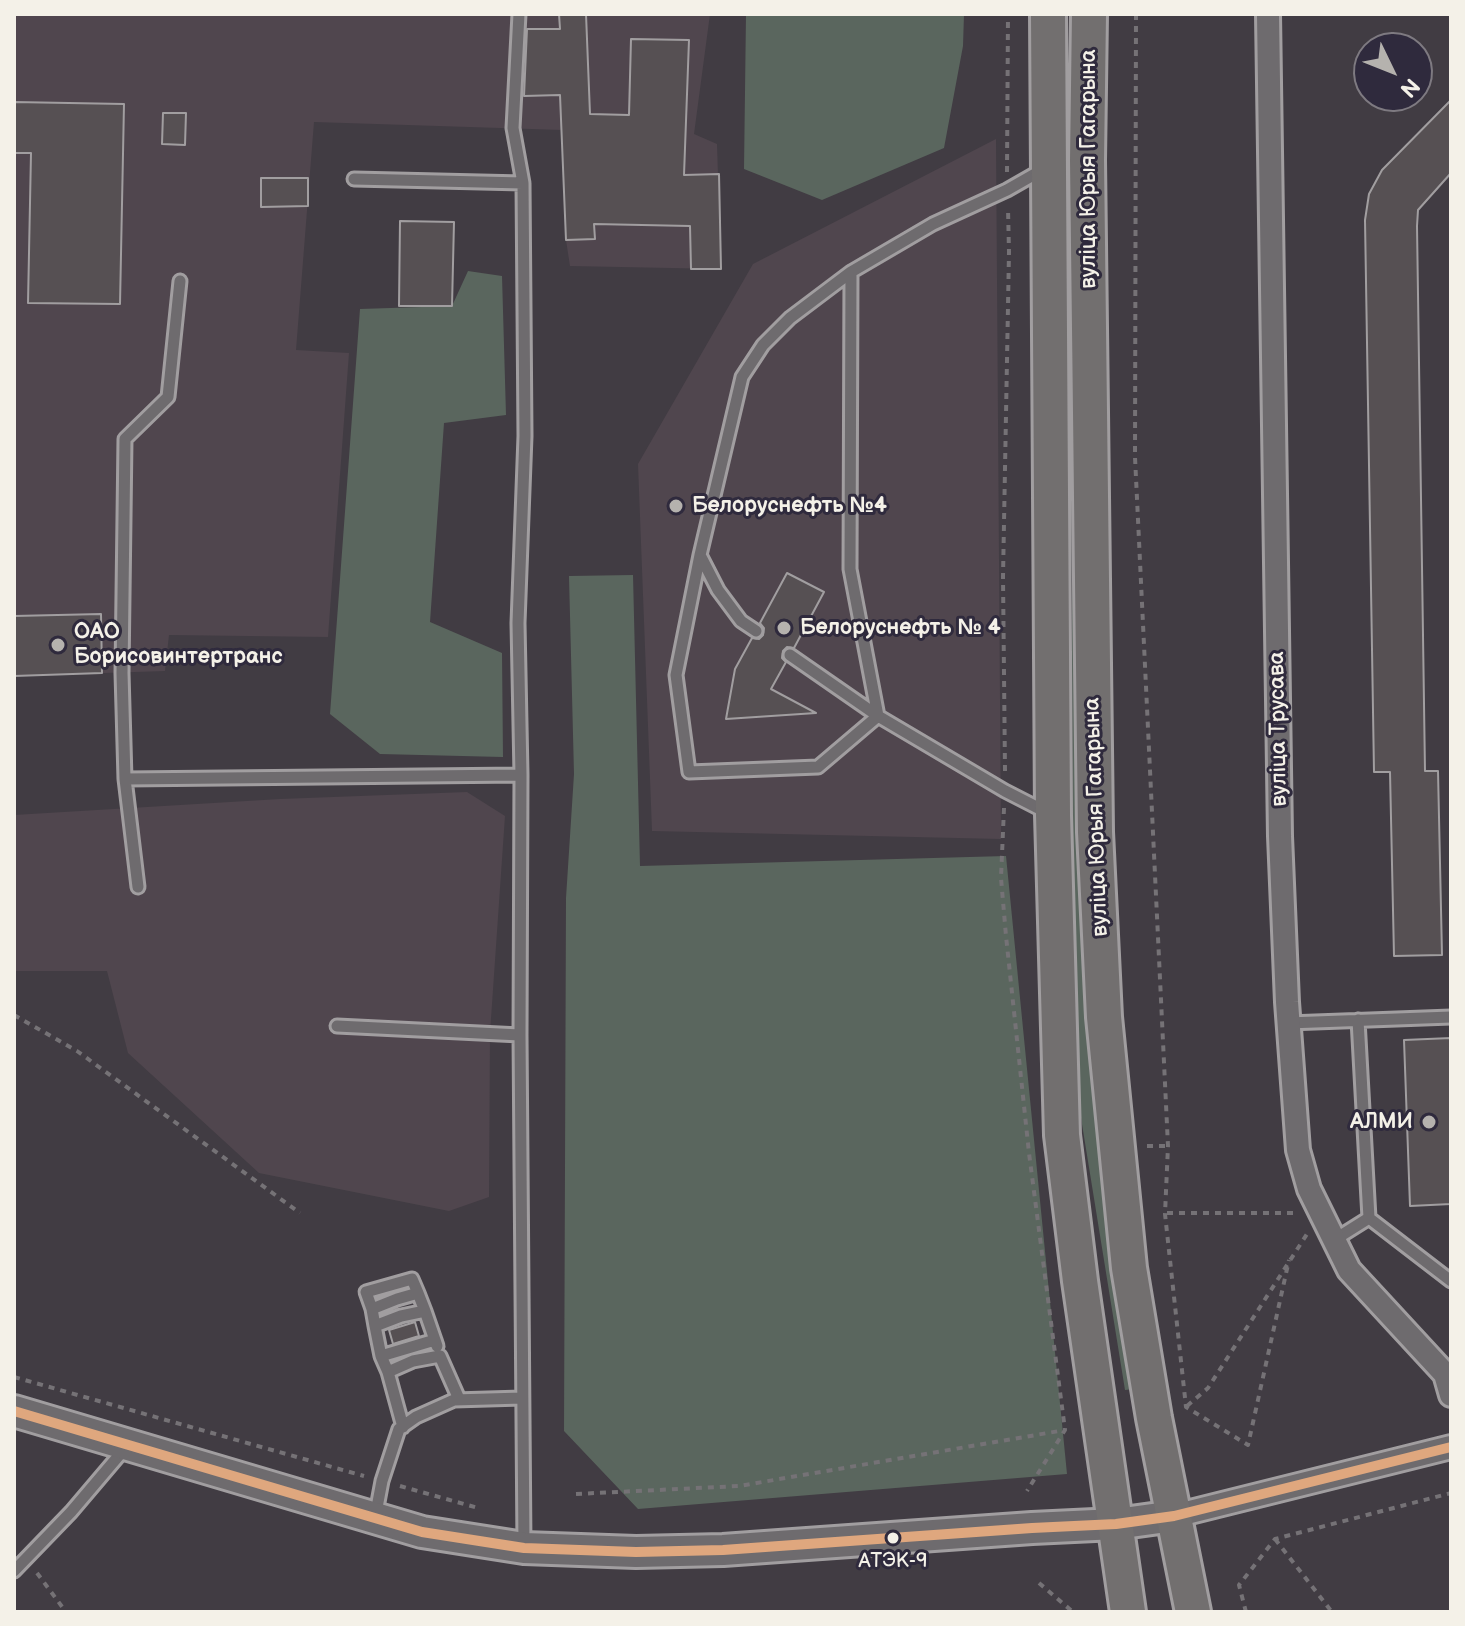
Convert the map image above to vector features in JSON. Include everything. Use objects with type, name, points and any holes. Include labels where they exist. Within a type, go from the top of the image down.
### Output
[{"type":"main road","name":"вуліца Юрыя Гагарына","points":[[1048,14],[1053,815],[1062,1135],[1128,1612]]},
{"type":"main road","name":"вуліца Юрыя Гагарына","points":[[1089,14],[1087,160],[1095,832],[1104,1017],[1129,1268],[1154,1418],[1193,1612]]},
{"type":"main road","points":[[14,1411],[422,1532],[524,1548],[636,1552],[723,1550],[1116,1524],[1174,1516]]},
{"type":"street","name":"вуліца Трусава","points":[[1268,14],[1280,836],[1298,1150],[1309,1189],[1349,1270],[1445,1374],[1451,1395]]},
{"type":"street","points":[[1174,1516],[1451,1447]]},
{"type":"lane","points":[[519,14],[513,128],[523,183],[525,436],[518,623],[524,1548]]},
{"type":"lane","points":[[878,716],[818,767],[689,772],[676,675],[700,555],[742,377],[763,345],[790,318],[851,272],[933,224],[1007,190],[1050,165]]},
{"type":"lane","points":[[354,179],[523,183]]},
{"type":"lane","points":[[851,272],[850,569],[878,716]]},
{"type":"lane","points":[[138,887],[125,779],[122,673],[125,439],[168,397],[180,281]]},
{"type":"lane","points":[[700,555],[726,601],[741,621],[756,631]]},
{"type":"lane","points":[[790,655],[878,716],[1005,791],[1053,815]]},
{"type":"lane","points":[[125,779],[521,775]]},
{"type":"lane","points":[[1288,1012],[1358,1020],[1451,1017]]},
{"type":"lane","points":[[1358,1020],[1369,1218],[1451,1281]]},
{"type":"lane","points":[[337,1026],[520,1035]]},
{"type":"lane","points":[[1333,1241],[1369,1218]]},
{"type":"lane","points":[[403,1427],[381,1356],[366,1292],[412,1279],[459,1399]]},
{"type":"lane","points":[[372,1309],[418,1293]]},
{"type":"lane","points":[[375,1326],[425,1311]]},
{"type":"lane","points":[[381,1356],[435,1340]]},
{"type":"lane","points":[[388,1372],[413,1361],[440,1356]]},
{"type":"lane","points":[[375,1518],[382,1481],[399,1429],[416,1417],[459,1399],[522,1398]]},
{"type":"lane","points":[[14,1571],[71,1512],[127,1446]]},
{"type":"path","points":[[1008,14],[1009,252],[1003,577],[1005,791],[1001,878],[1029,1153],[1065,1430],[1027,1491]]},
{"type":"path","points":[[1136,14],[1135,457],[1168,1146],[1165,1214],[1186,1407]]},
{"type":"path","points":[[14,1015],[77,1051],[300,1213]]},
{"type":"path","points":[[1165,1214],[1320,1213]]},
{"type":"path","points":[[1179,1413],[1208,1388],[1320,1213]]},
{"type":"path","points":[[1186,1407],[1248,1445],[1289,1260]]},
{"type":"path","points":[[14,1377],[478,1508]]},
{"type":"path","points":[[576,1494],[739,1486],[1065,1430]]},
{"type":"path","points":[[1246,1612],[1239,1585],[1275,1539],[1451,1493]]},
{"type":"path","points":[[1275,1539],[1332,1612]]},
{"type":"path","points":[[26,1558],[66,1612]]},
{"type":"path","points":[[1039,1583],[1073,1612]]},
{"type":"shaded area","points":[[14,14],[710,14],[694,134],[717,144],[721,269],[570,266],[566,240],[562,130],[314,122],[296,350],[349,353],[328,637],[169,635],[165,671],[14,676]]},
{"type":"shaded area","points":[[746,14],[964,14],[963,46],[944,148],[822,200],[744,169]]},
{"type":"shaded area","points":[[1070,14],[1076,14],[1079,892],[1095,1117],[1135,1389],[1125,1390],[1081,1118],[1073,975]]},
{"type":"shaded area","points":[[996,139],[1001,839],[652,831],[638,464],[753,264]]},
{"type":"shaded area","points":[[468,271],[502,276],[506,415],[444,423],[430,622],[502,653],[503,757],[380,754],[330,714],[360,309],[452,306]]},
{"type":"shaded area","points":[[633,575],[640,866],[1006,856],[1067,1474],[638,1509],[564,1431],[566,898],[574,774],[569,576]]},
{"type":"shaded area","points":[[467,792],[505,816],[490,1033],[489,1197],[449,1211],[259,1173],[128,1053],[107,971],[14,971],[14,815],[280,799]]},
{"type":"building","points":[[559,14],[586,14],[590,114],[629,115],[631,39],[689,40],[684,175],[719,174],[721,269],[691,269],[690,226],[594,224],[595,239],[566,240],[560,95],[524,96],[527,29],[560,29]]},
{"type":"building","points":[[1451,100],[1451,173],[1418,210],[1417,226],[1425,771],[1438,771],[1442,955],[1394,956],[1390,772],[1374,772],[1365,220],[1369,194],[1382,170]]},
{"type":"building","points":[[14,102],[124,104],[120,304],[28,303],[31,153],[14,153]]},
{"type":"building","points":[[163,113],[186,113],[185,145],[162,144]]},
{"type":"building","points":[[261,178],[308,178],[308,206],[261,207]]},
{"type":"building","points":[[400,221],[454,222],[452,306],[399,306]]},
{"type":"building","points":[[787,573],[824,592],[794,648],[787,647],[783,651],[782,658],[786,662],[771,689],[816,713],[726,719],[735,669],[752,638],[759,639],[763,635],[764,628],[760,623]]},
{"type":"building","name":"ОАО Борисовинтертранс","points":[[101,614],[102,673],[14,676],[14,616]]},
{"type":"building","name":"АЛМИ","points":[[1451,1038],[1451,1204],[1410,1206],[1404,1040]]},
{"type":"building","points":[[415,1322],[419,1336],[393,1344],[389,1330]]},
{"type":"transit line","points":[[14,1411],[422,1532],[524,1548],[636,1552],[723,1550],[1116,1524],[1174,1516],[1451,1447]]},
{"type":"place","name":"Белоруснефть №4","points":[[676,506]]},
{"type":"place","name":"Белоруснефть № 4","points":[[784,628]]},
{"type":"place","name":"ОАО Борисовинтертранс","points":[[58,645]]},
{"type":"place","name":"АЛМИ","points":[[1429,1122]]},
{"type":"place","name":"АТЭК-9","points":[[893,1538]]}]
